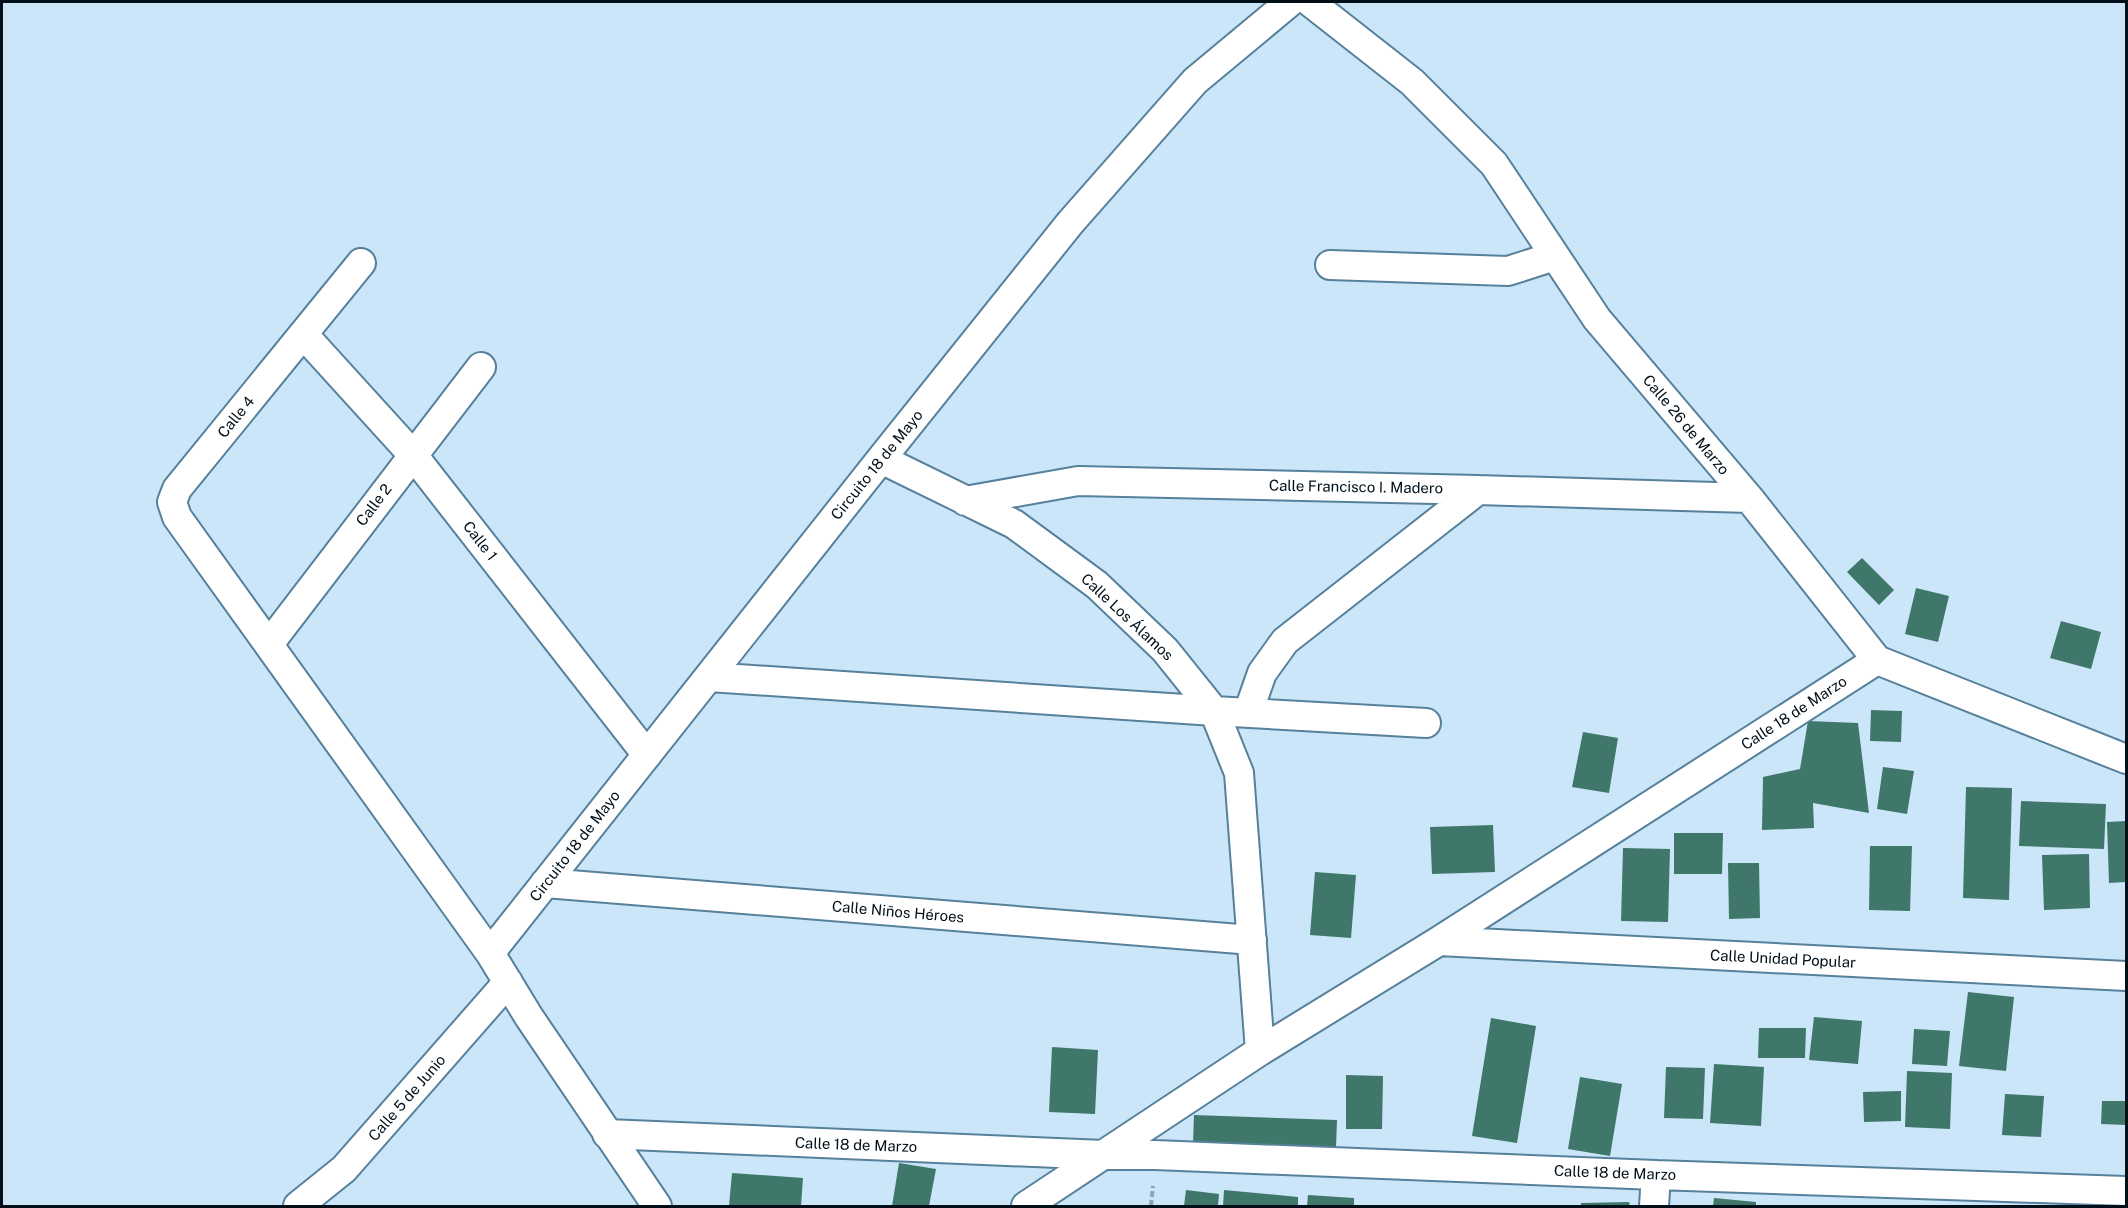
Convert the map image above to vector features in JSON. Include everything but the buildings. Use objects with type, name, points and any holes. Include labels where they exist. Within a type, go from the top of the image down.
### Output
[{"type":"street","name":"Circuito 18 de Mayo","points":[[490,953],[1071,223],[1195,81],[1290,2]]},
{"type":"street","name":"Calle 26 de Marzo","points":[[1310,2],[1412,82],[1494,164],[1597,319],[1749,498],[1877,660]]},
{"type":"street","points":[[1330,265],[1508,270],[1555,256]]},
{"type":"street","name":"Calle 4","points":[[269,644],[177,517],[172,502],[177,489],[361,263]]},
{"type":"street","name":"Calle 1","points":[[303,334],[413,455],[647,755]]},
{"type":"street","name":"Calle 2","points":[[269,644],[481,367]]},
{"type":"street","name":"Calle Los Álamos","points":[[881,459],[1014,524],[1097,585],[1165,650],[1214,711],[1239,773],[1260,1051]]},
{"type":"street","name":"Calle Francisco I. Madero","points":[[965,501],[1078,481],[1749,498]]},
{"type":"street","points":[[1248,713],[1262,673],[1285,641],[1478,490]]},
{"type":"street","points":[[269,644],[490,953],[607,1134],[657,1206]]},
{"type":"street","points":[[1877,660],[2127,759]]},
{"type":"street","name":"Calle 18 de Marzo","points":[[1026,1206],[1260,1051],[1438,941],[1877,660]]},
{"type":"street","points":[[709,677],[1426,723]]},
{"type":"street","name":"Calle Niños Héroes","points":[[545,884],[1252,940]]},
{"type":"street","name":"Calle Unidad Popular","points":[[1438,941],[2127,976]]},
{"type":"street","name":"Calle 5 de Junio","points":[[298,1206],[344,1169],[508,982]]},
{"type":"street","name":"Calle 18 de Marzo","points":[[607,1134],[1104,1155],[2127,1191]]},
{"type":"street","points":[[1654,1206],[1656,1175]]}]
